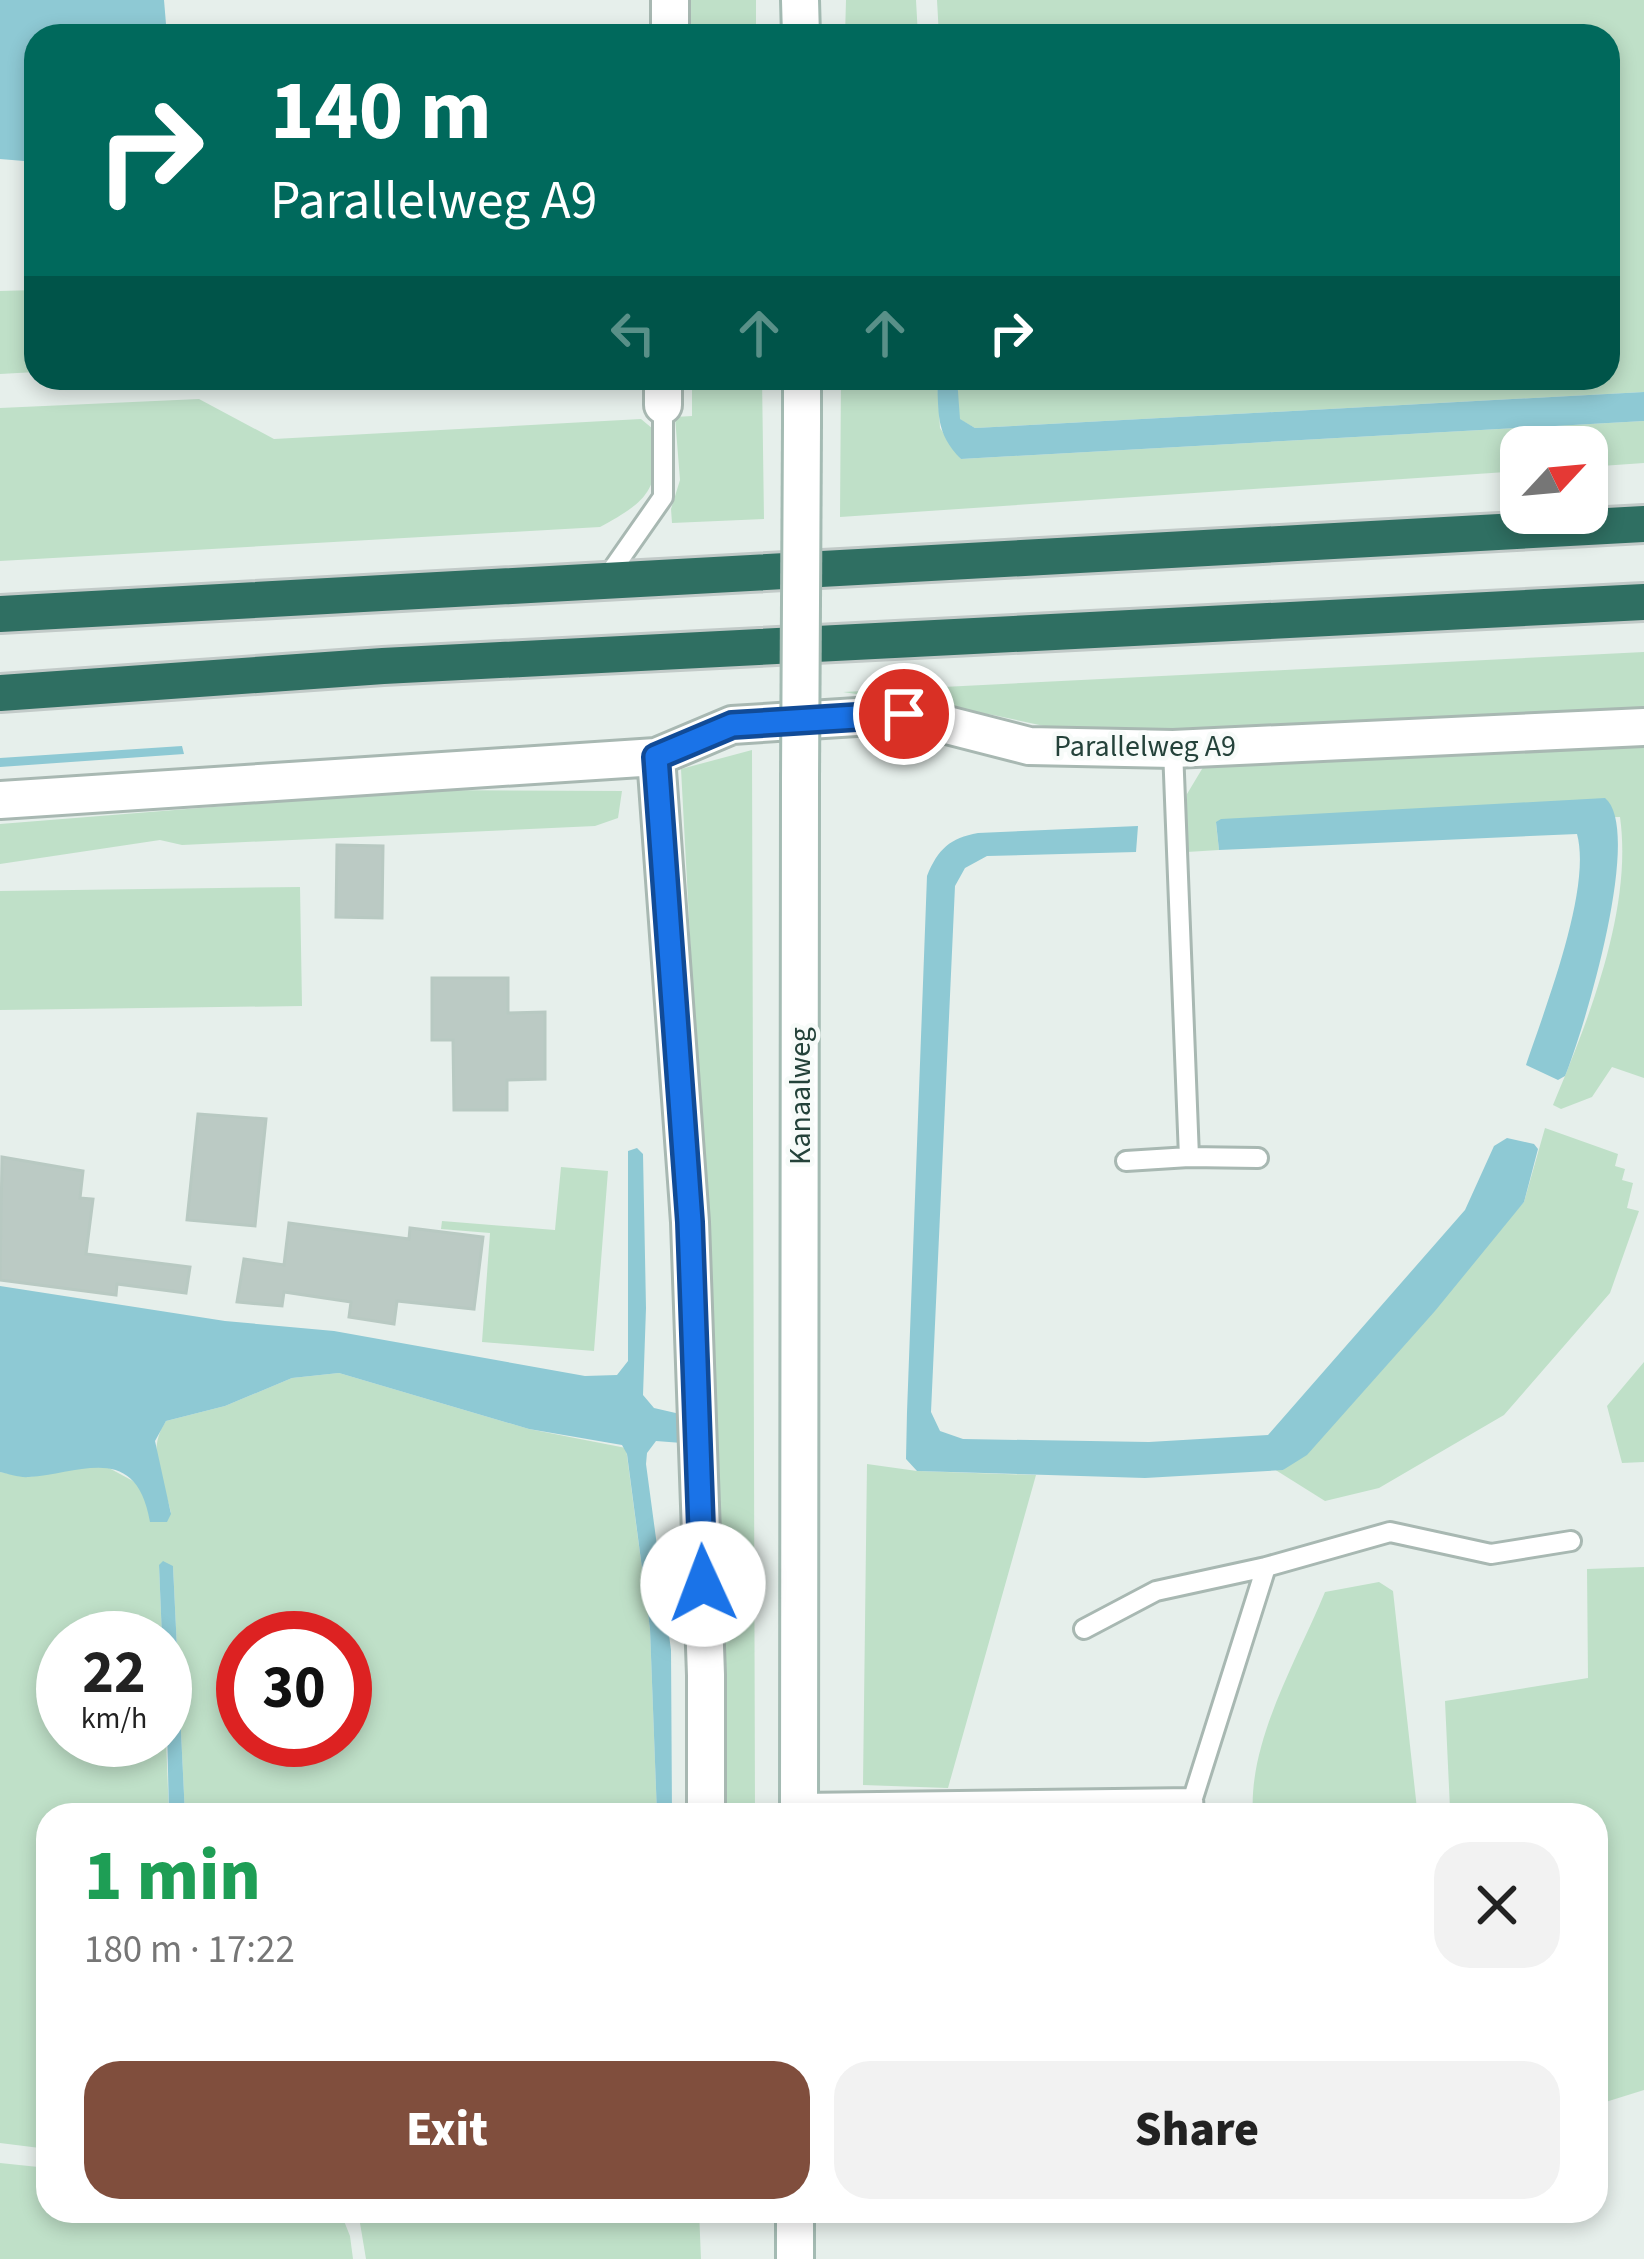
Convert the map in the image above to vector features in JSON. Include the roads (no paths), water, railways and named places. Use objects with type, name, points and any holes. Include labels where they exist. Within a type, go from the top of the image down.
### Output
[{"type":"highway","points":[[0,614],[1644,524]]},
{"type":"highway","points":[[0,693],[383,666],[1644,602]]},
{"type":"street","name":"Kanaalweg","points":[[799,1803],[802,390]]},
{"type":"street","name":"Parallelweg A9","points":[[0,800],[656,757],[732,725],[904,714],[1029,746],[1173,749],[1644,727]]},
{"type":"street","points":[[656,757],[690,1222],[706,1803]]},
{"type":"street","points":[[795,2223],[795,2259]]},
{"type":"lane","points":[[605,580],[662,497],[663,392]]},
{"type":"lane","points":[[1173,749],[1189,1157]]},
{"type":"lane","points":[[1126,1161],[1258,1158]]},
{"type":"lane","points":[[1084,1629],[1156,1591],[1266,1567],[1390,1532],[1491,1554],[1571,1541]]},
{"type":"lane","points":[[1194,1803],[1266,1567]]},
{"type":"water","points":[[0,0],[164,0],[166,24],[24,24],[24,161],[0,159]]},
{"type":"water","points":[[938,390],[958,390],[960,419],[975,428],[1644,392],[1644,421],[961,459],[943,431]]},
{"type":"water","points":[[182,746],[184,754],[0,767],[0,758]]},
{"type":"water","points":[[1605,798],[1615,817],[1618,848],[1607,932],[1585,1018],[1565,1076],[1558,1080],[1526,1065],[1572,916],[1580,857],[1577,834],[1219,850],[1216,822],[1221,819]]},
{"type":"water","points":[[1138,826],[1136,852],[987,856],[965,868],[955,886],[931,1412],[940,1431],[963,1439],[1149,1442],[1268,1435],[1465,1210],[1494,1146],[1507,1138],[1538,1149],[1524,1202],[1307,1455],[1283,1470],[1145,1478],[917,1471],[906,1459],[927,876],[946,846],[968,835]]},
{"type":"water","points":[[637,1148],[643,1154],[643,1395],[654,1408],[680,1414],[682,1443],[656,1441],[646,1464],[671,1650],[672,1803],[657,1803],[650,1629],[622,1445],[529,1429],[339,1373],[292,1378],[225,1406],[166,1421],[155,1441],[171,1514],[167,1522],[150,1522],[143,1497],[119,1471],[86,1469],[26,1477],[0,1472],[0,1286],[225,1321],[334,1331],[585,1376],[617,1375],[628,1361],[628,1151]]},
{"type":"water","points":[[163,1561],[173,1566],[175,1611],[161,1611],[159,1565]]},
{"type":"water","points":[[168,1767],[183,1767],[184,1803],[169,1803]]}]
